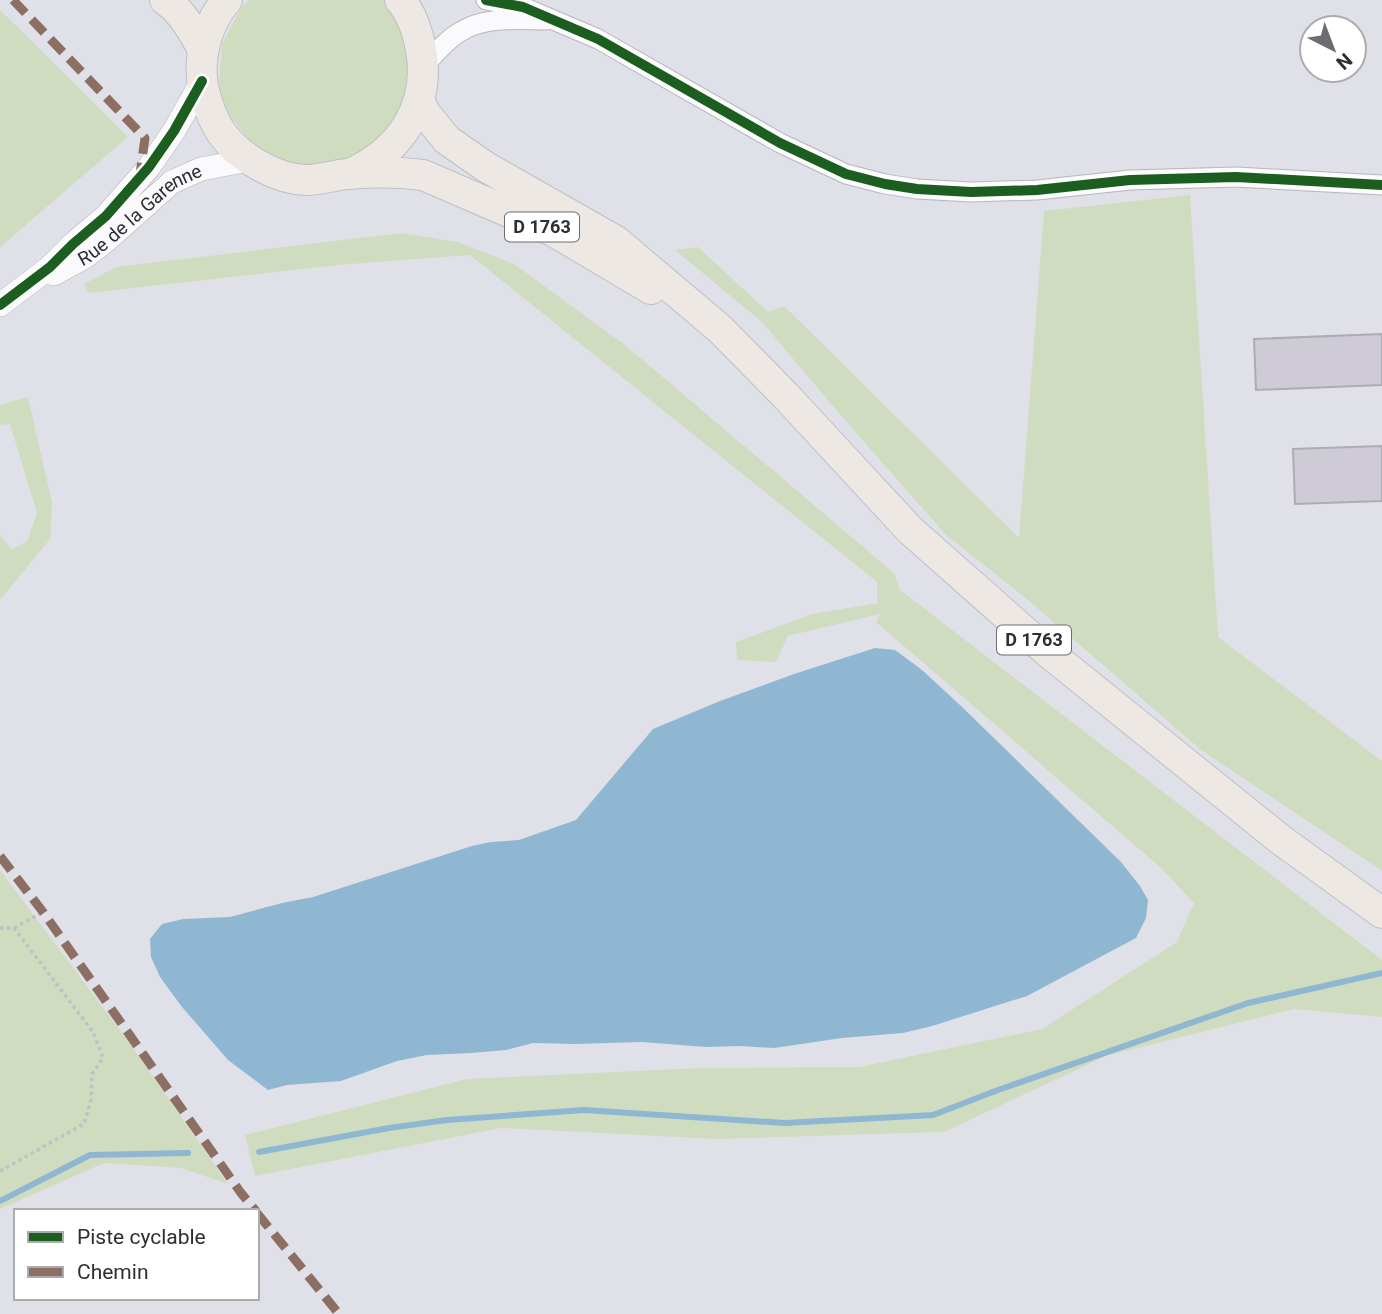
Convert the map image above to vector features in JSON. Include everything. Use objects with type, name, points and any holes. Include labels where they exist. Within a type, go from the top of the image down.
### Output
[{"type":"main road","points":[[165,0],[173,5],[203,50]]},
{"type":"main road","points":[[227,0],[219,10],[203,50],[202,80],[209,110],[223,135],[249,160],[275,174],[304,180],[348,174],[366,166],[391,148],[411,122],[419,101],[424,66],[418,32],[400,0]]},
{"type":"main road","name":"D 1763","points":[[419,101],[447,141],[486,167],[616,241],[720,329],[910,530],[1049,653],[1281,840],[1382,913]]},
{"type":"main road","name":"D 1763","points":[[348,174],[400,172],[423,175],[553,231],[720,329]]},
{"type":"street","points":[[486,0],[523,6],[557,20],[598,39],[800,153],[846,174],[885,184],[971,192],[1037,190],[1130,180],[1236,177],[1382,185]]},
{"type":"street","points":[[424,66],[460,32],[482,23],[510,19],[557,20]]},
{"type":"street","name":"Rue de la Garenne","points":[[0,305],[50,267],[106,216],[139,181],[174,131],[202,80]]},
{"type":"street","name":"Rue de la Garenne","points":[[0,305],[92,251],[172,182],[201,169],[249,160]]},
{"type":"path","points":[[0,928],[14,928],[43,912]]},
{"type":"path","points":[[0,1171],[84,1124],[91,1100],[92,1074],[103,1058],[93,1032],[14,928]]},
{"type":"green space","points":[[250,0],[383,0],[387,3],[409,34],[413,73],[406,106],[390,133],[362,157],[305,168],[273,157],[249,140],[227,112],[219,85],[222,44],[241,8]]},
{"type":"green space","points":[[0,10],[128,137],[0,247]]},
{"type":"green space","points":[[1190,195],[1218,637],[1382,761],[1382,871],[1200,749],[1028,600],[946,535],[762,322],[675,250],[698,247],[768,312],[784,306],[1019,538],[1044,211]]},
{"type":"green space","points":[[402,233],[458,242],[514,264],[625,345],[894,573],[900,590],[1382,960],[1382,1017],[1294,1009],[1106,1056],[944,1132],[717,1139],[501,1128],[255,1176],[245,1135],[467,1079],[700,1068],[859,1067],[1042,1029],[1177,942],[1194,903],[1161,868],[876,622],[880,614],[788,636],[776,662],[737,660],[736,642],[812,614],[877,603],[877,582],[470,255],[338,265],[88,293],[84,284],[116,267]]},
{"type":"green space","points":[[28,397],[52,503],[50,539],[0,600],[0,535],[12,549],[27,542],[37,513],[10,424],[0,425],[0,405]]},
{"type":"green space","points":[[0,870],[131,1045],[228,1184],[181,1168],[104,1163],[0,1209]]},
{"type":"water","points":[[875,648],[895,650],[922,670],[1121,862],[1148,900],[1146,918],[1136,938],[1027,996],[903,1033],[774,1048],[642,1042],[533,1043],[506,1050],[427,1055],[397,1061],[341,1081],[287,1085],[268,1090],[228,1060],[182,1007],[160,977],[151,957],[150,939],[162,924],[183,919],[230,917],[313,897],[472,846],[519,840],[576,820],[653,729],[794,674]]},
{"type":"building","points":[[1382,334],[1382,385],[1256,390],[1254,339]]},
{"type":"building","points":[[1382,446],[1382,501],[1295,504],[1293,449]]},
{"type":"waterway","points":[[259,1152],[447,1120],[584,1110],[785,1123],[933,1115],[1248,1003],[1382,973]]},
{"type":"waterway","points":[[0,1201],[90,1155],[188,1153]]},
{"type":"marked path","points":[[13,0],[145,138],[140,174]]},
{"type":"marked path","points":[[0,856],[43,912],[254,1209]]},
{"type":"marked path","points":[[259,1215],[339,1314]]},
{"type":"cycle path","points":[[486,0],[523,7],[598,39],[780,143],[846,174],[885,184],[971,192],[1037,190],[1130,180],[1236,177],[1382,185]]},
{"type":"cycle path","points":[[0,305],[50,267],[106,216],[149,167],[174,131],[202,81]]}]
